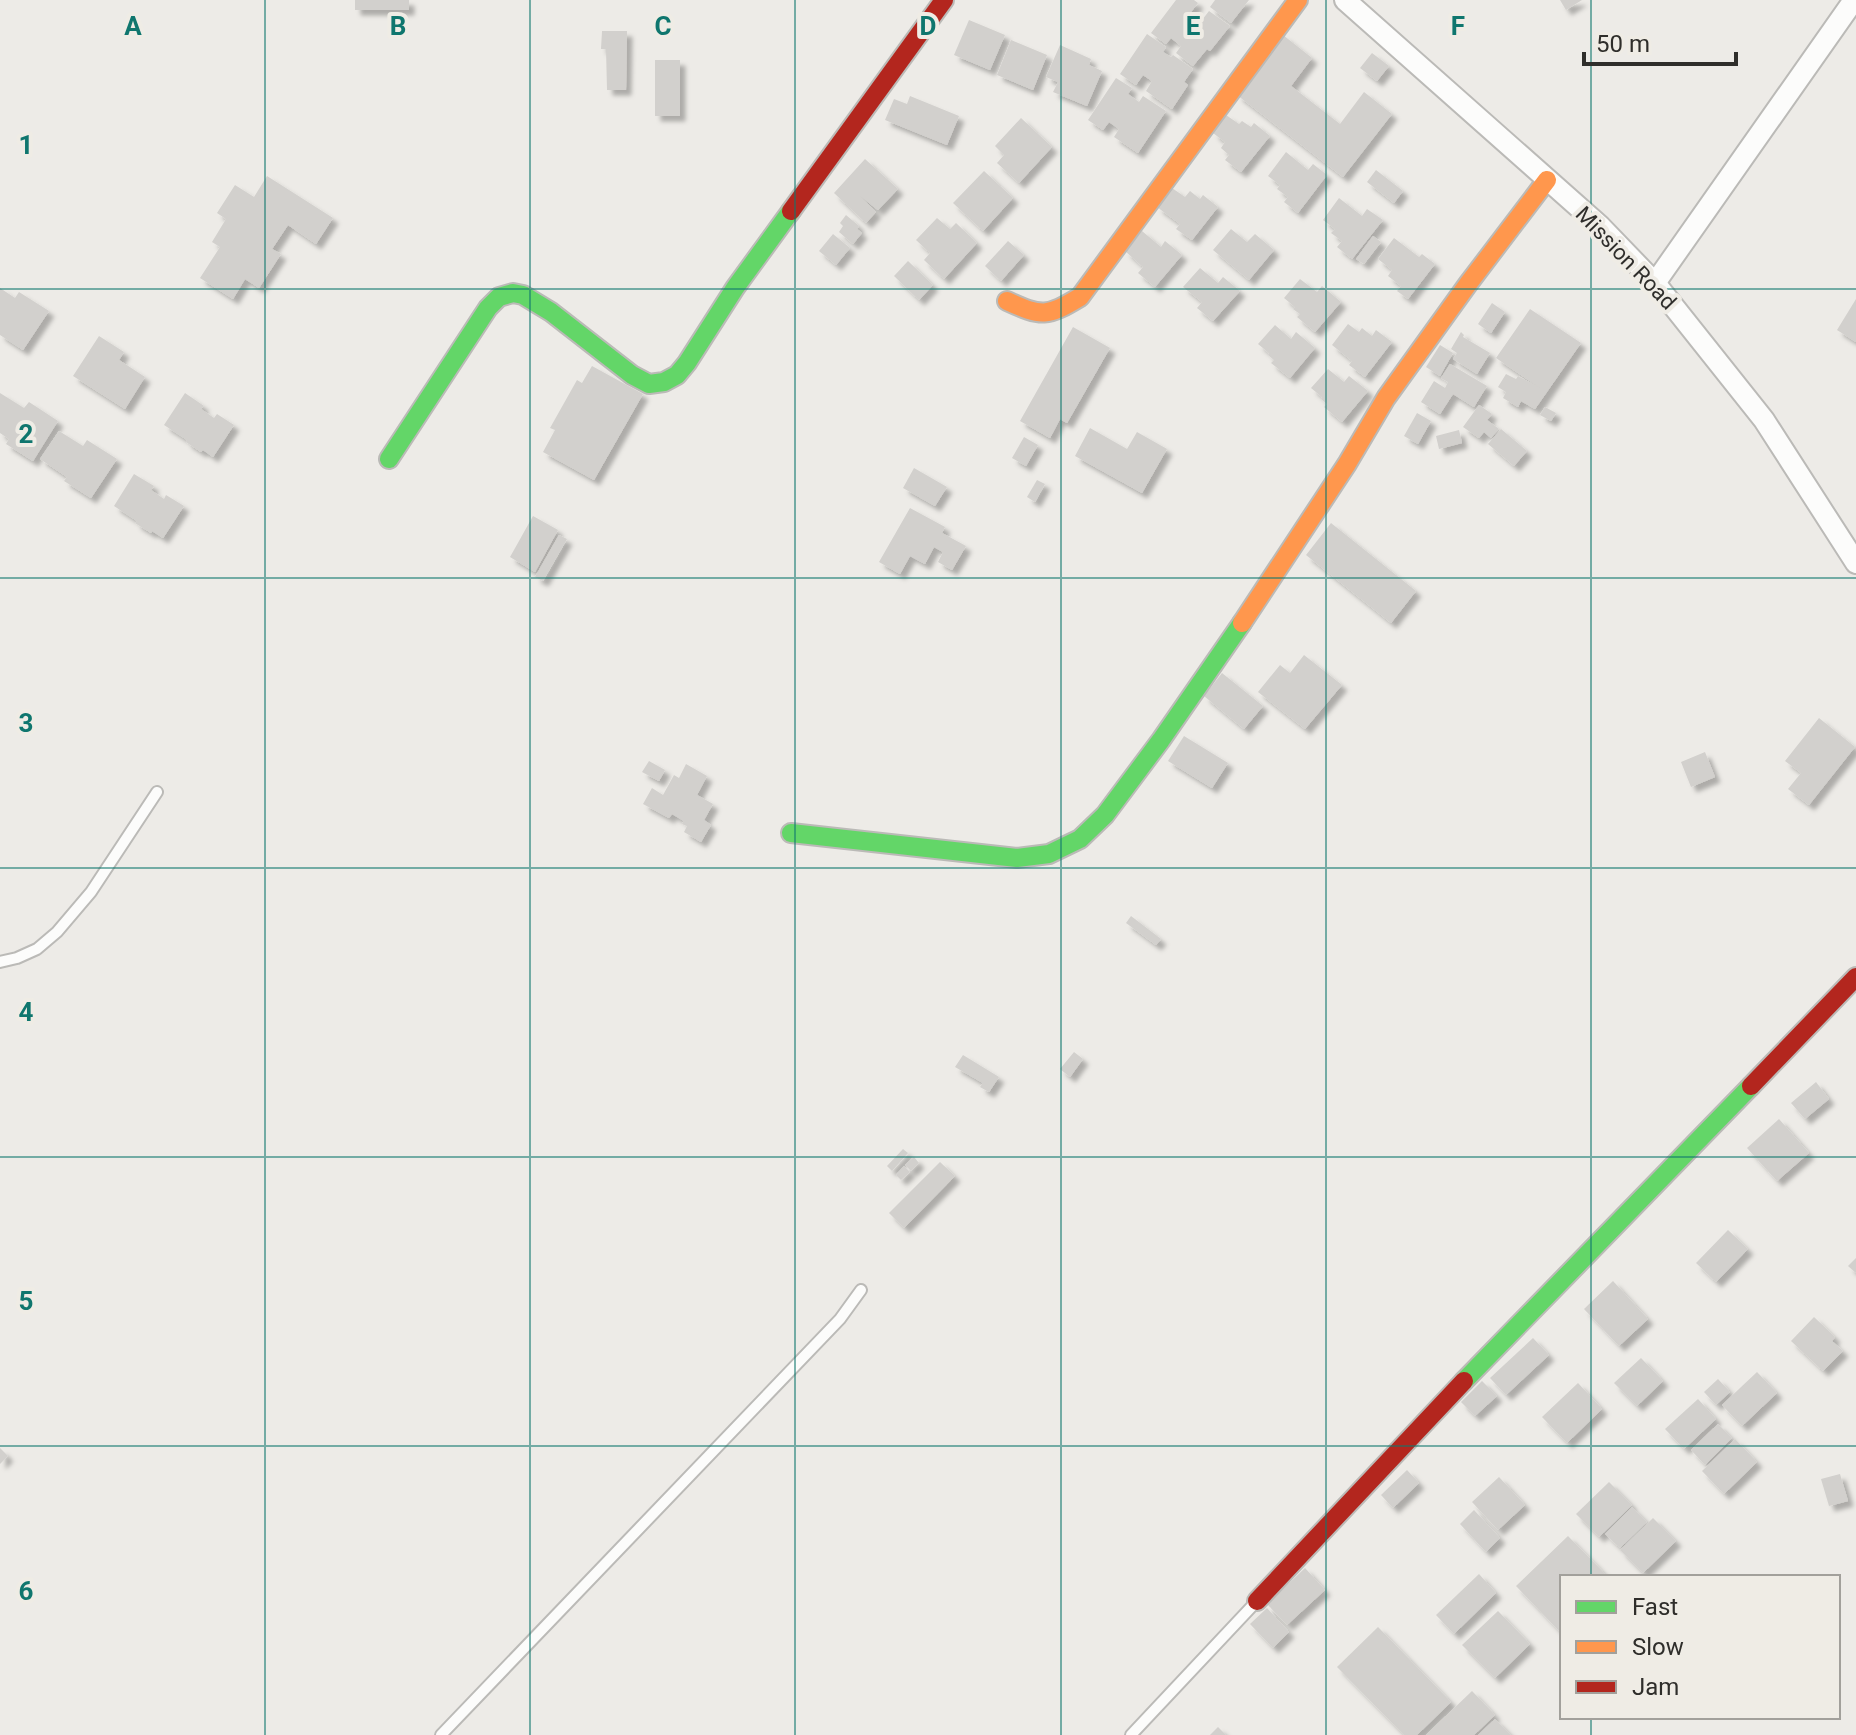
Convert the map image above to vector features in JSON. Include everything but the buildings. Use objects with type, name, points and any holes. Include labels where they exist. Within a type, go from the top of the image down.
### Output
[{"type":"street","points":[[389,459],[488,308],[499,297],[513,293],[523,295],[551,312],[632,375],[649,384],[664,382],[677,375],[735,288],[944,0]]},
{"type":"street","points":[[1007,301],[1039,315],[1059,311],[1080,297],[1298,0]]},
{"type":"street","name":"Mission Road","points":[[1345,0],[1600,226],[1655,283],[1764,420],[1856,563]]},
{"type":"street","points":[[1655,283],[1854,0]]},
{"type":"street","points":[[791,833],[1017,858],[1049,854],[1080,839],[1105,815],[1161,740],[1347,464],[1386,398],[1547,180]]},
{"type":"street","points":[[1257,1601],[1479,1364],[1856,977]]},
{"type":"lane","points":[[0,962],[37,949],[57,932],[91,892],[157,792]]},
{"type":"lane","points":[[441,1735],[840,1319],[861,1290]]},
{"type":"lane","points":[[1131,1735],[1257,1601]]},
{"type":"traffic: fast","points":[[389,459],[488,308],[499,297],[513,293],[523,295],[551,312],[632,375],[649,384],[664,382],[677,375],[687,363],[735,288],[791,211]]},
{"type":"traffic: fast","points":[[791,833],[1017,858],[1049,854],[1080,839],[1105,815],[1242,623]]},
{"type":"traffic: fast","points":[[1464,1381],[1751,1086]]},
{"type":"traffic: slow","points":[[1007,301],[1044,312],[1060,308],[1080,297],[1298,0]]},
{"type":"traffic: slow","points":[[1242,623],[1347,464],[1386,398],[1547,180]]},
{"type":"traffic: jam","points":[[791,211],[944,0]]},
{"type":"traffic: jam","points":[[1751,1086],[1856,977]]},
{"type":"traffic: jam","points":[[1257,1601],[1464,1381]]}]
